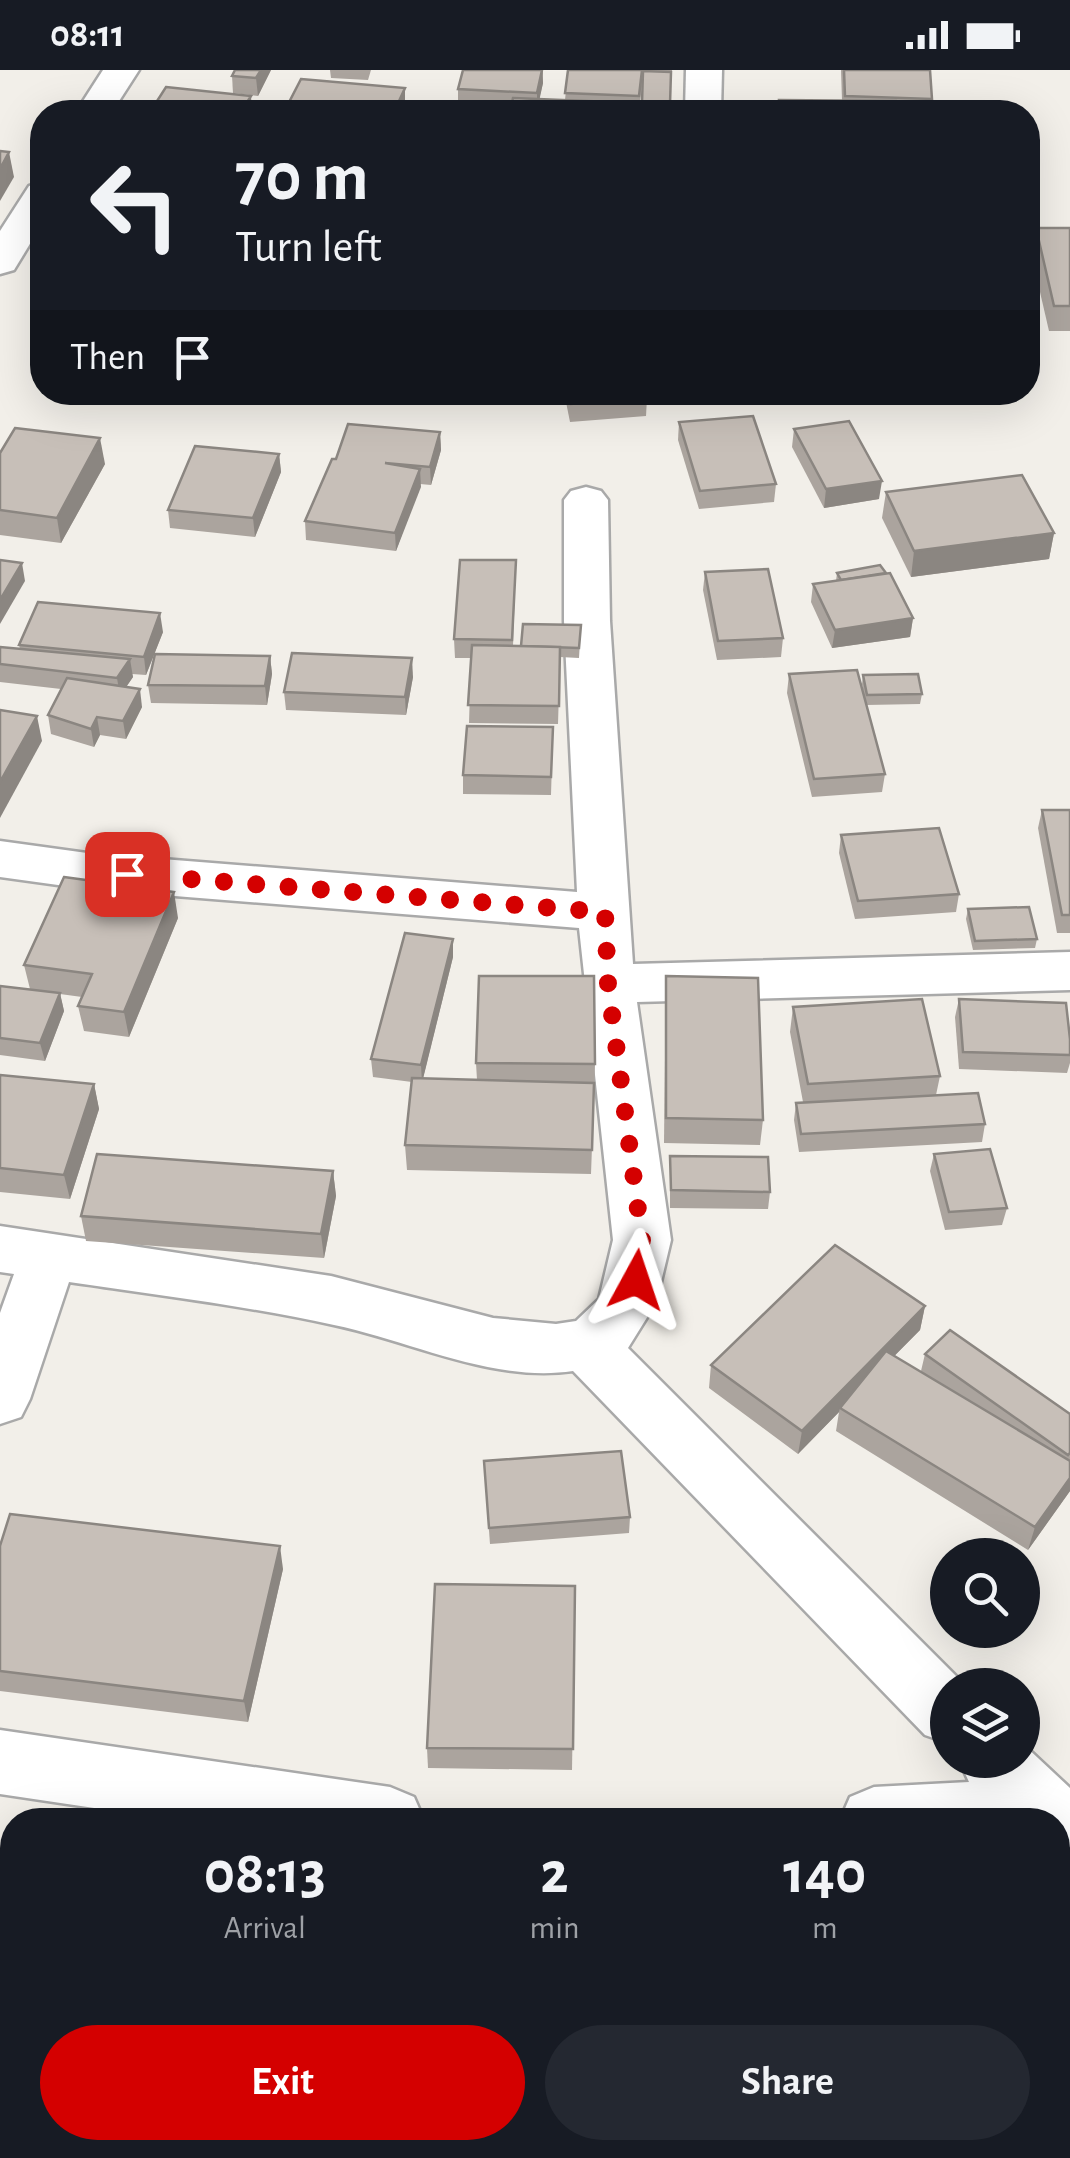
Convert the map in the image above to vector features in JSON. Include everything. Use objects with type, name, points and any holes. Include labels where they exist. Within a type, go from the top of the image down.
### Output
[{"type":"street","points":[[102,100],[121,70]]},
{"type":"street","points":[[703,100],[704,70]]},
{"type":"street","points":[[0,262],[30,213]]},
{"type":"street","points":[[0,1399],[24,1253],[333,1300],[541,1352],[586,1345],[619,1320],[636,1280],[642,1240],[608,984],[588,622],[586,500]]},
{"type":"street","points":[[0,859],[87,871],[605,912]]},
{"type":"street","points":[[608,984],[1070,971]]},
{"type":"street","points":[[586,1345],[930,1696]]},
{"type":"street","points":[[0,1762],[309,1808]]},
{"type":"street","points":[[1012,1778],[1043,1808]]},
{"type":"building","points":[[235,70],[261,70],[256,78],[232,76]]},
{"type":"building","points":[[463,70],[542,70],[537,93],[458,89]]},
{"type":"building","points":[[568,70],[642,70],[639,96],[565,93]]},
{"type":"building","points":[[844,70],[930,70],[932,99],[845,96]]},
{"type":"building","points":[[643,71],[671,72],[670,100],[642,100]]},
{"type":"building","points":[[301,79],[405,88],[400,100],[290,100]]},
{"type":"building","points":[[166,87],[251,96],[248,100],[158,100]]},
{"type":"building","points":[[0,151],[9,152],[0,169]]},
{"type":"building","points":[[1040,228],[1070,228],[1070,306],[1054,306],[1040,245]]},
{"type":"building","points":[[753,416],[776,484],[700,491],[679,422]]},
{"type":"building","points":[[849,421],[882,481],[826,489],[794,429]]},
{"type":"building","points":[[348,424],[440,432],[430,467],[385,463],[420,469],[395,533],[305,521],[332,459],[336,459]]},
{"type":"building","points":[[15,428],[100,438],[57,518],[0,510],[0,453]]},
{"type":"building","points":[[195,446],[279,454],[253,518],[168,510]]},
{"type":"building","points":[[1022,475],[1054,533],[914,551],[886,492]]},
{"type":"building","points":[[0,560],[22,563],[0,600]]},
{"type":"building","points":[[460,560],[516,560],[512,640],[454,639]]},
{"type":"building","points":[[880,565],[886,573],[841,580],[837,573]]},
{"type":"building","points":[[768,569],[783,638],[718,641],[705,572]]},
{"type":"building","points":[[890,573],[913,618],[835,630],[813,584]]},
{"type":"building","points":[[38,602],[160,613],[144,657],[19,645]]},
{"type":"building","points":[[523,624],[581,625],[579,648],[521,646]]},
{"type":"building","points":[[472,645],[560,647],[559,706],[468,705]]},
{"type":"building","points":[[0,647],[130,659],[117,678],[0,664]]},
{"type":"building","points":[[292,653],[412,658],[405,697],[284,692]]},
{"type":"building","points":[[155,654],[270,656],[265,686],[148,685]]},
{"type":"building","points":[[857,670],[885,774],[814,779],[789,674]]},
{"type":"building","points":[[918,674],[922,694],[867,695],[863,675]]},
{"type":"building","points":[[67,678],[140,689],[123,721],[97,717],[91,729],[48,715]]},
{"type":"building","points":[[0,710],[37,716],[0,782]]},
{"type":"building","points":[[467,726],[553,727],[551,777],[463,775]]},
{"type":"building","points":[[1042,810],[1070,810],[1070,915],[1062,915]]},
{"type":"building","points":[[939,828],[959,894],[858,901],[841,835]]},
{"type":"building","points":[[64,877],[174,892],[124,1012],[78,1006],[92,974],[24,965]]},
{"type":"building","points":[[1029,907],[1037,939],[975,941],[968,909]]},
{"type":"building","points":[[405,933],[453,939],[421,1065],[371,1059]]},
{"type":"building","points":[[479,976],[594,976],[595,1064],[476,1063]]},
{"type":"building","points":[[666,976],[758,978],[763,1120],[666,1118]]},
{"type":"building","points":[[0,986],[60,993],[40,1043],[0,1038]]},
{"type":"building","points":[[922,999],[940,1076],[808,1084],[793,1007]]},
{"type":"building","points":[[959,999],[1066,1003],[1070,1055],[963,1052]]},
{"type":"building","points":[[0,1075],[94,1084],[64,1175],[0,1168]]},
{"type":"building","points":[[412,1078],[594,1083],[592,1150],[405,1145]]},
{"type":"building","points":[[978,1093],[985,1124],[801,1134],[796,1103]]},
{"type":"building","points":[[990,1149],[1007,1208],[949,1212],[934,1154]]},
{"type":"building","points":[[97,1154],[333,1171],[321,1234],[81,1216]]},
{"type":"building","points":[[670,1156],[768,1157],[770,1192],[671,1190]]},
{"type":"building","points":[[835,1245],[925,1306],[802,1431],[711,1365]]},
{"type":"building","points":[[950,1330],[1070,1414],[1068,1455],[925,1354]]},
{"type":"building","points":[[886,1351],[1070,1461],[1070,1478],[1035,1527],[840,1408]]},
{"type":"building","points":[[621,1451],[630,1517],[489,1528],[484,1461]]},
{"type":"building","points":[[10,1514],[280,1546],[244,1701],[0,1671],[0,1546]]},
{"type":"building","points":[[435,1584],[575,1586],[573,1749],[427,1748]]},
{"type":"route","points":[[127,874],[605,912],[608,984],[642,1240],[636,1280]]}]
